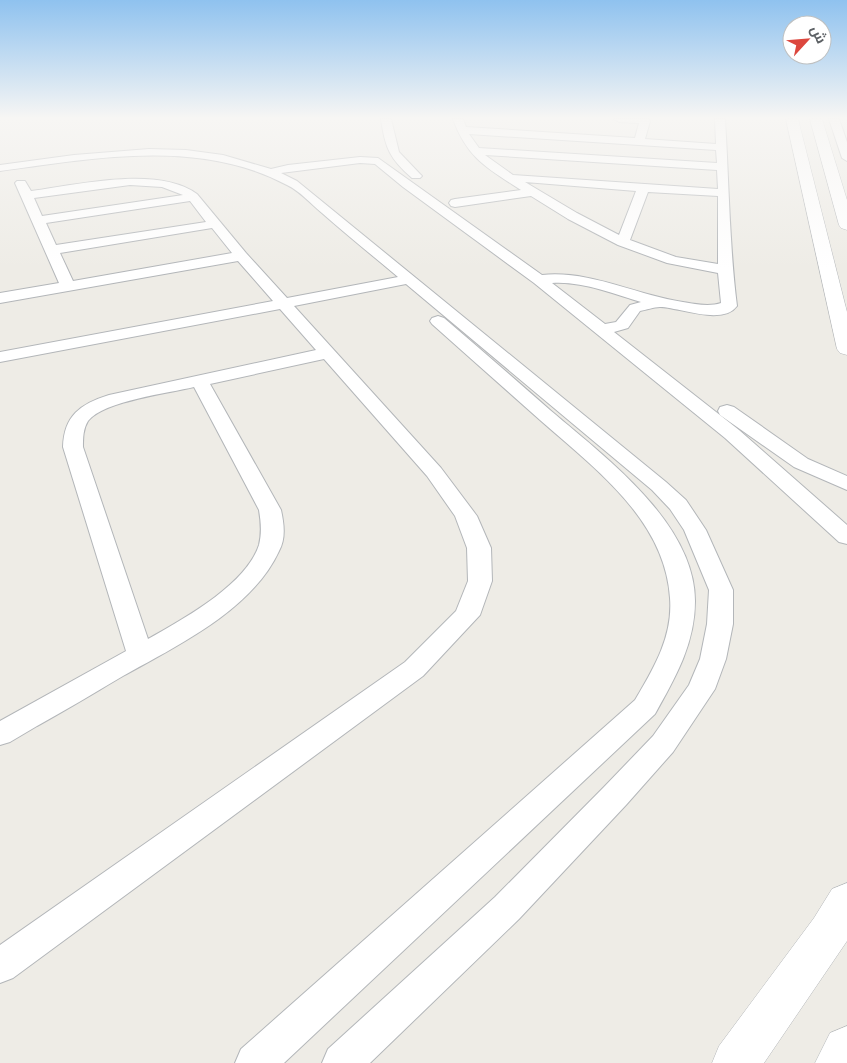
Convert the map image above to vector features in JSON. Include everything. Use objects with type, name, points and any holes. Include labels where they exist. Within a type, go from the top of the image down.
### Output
[{"type":"street","points":[[7,169],[27,195],[68,286]]},
{"type":"street","points":[[260,169],[271,169]]},
{"type":"street","points":[[260,169],[399,277],[512,374],[660,486],[678,506],[695,530],[721,590],[720,624],[713,659],[701,689],[657,750],[507,908],[342,1063]]},
{"type":"street","points":[[397,169],[555,278],[774,446],[813,470],[847,484]]},
{"type":"street","points":[[408,169],[539,280],[732,434],[847,537]]},
{"type":"street","points":[[495,169],[576,217],[623,242],[667,258],[725,270]]},
{"type":"street","points":[[539,280],[555,278],[578,280],[657,303],[715,310],[727,308],[729,306],[729,289],[725,270],[722,169]]},
{"type":"street","points":[[803,169],[847,349]]},
{"type":"street","points":[[830,169],[847,225]]},
{"type":"street","points":[[509,178],[724,193]]},
{"type":"street","points":[[0,966],[414,669],[467,616],[480,581],[479,548],[466,516],[434,472],[242,256],[194,197],[176,187],[140,182],[119,182],[27,195]]},
{"type":"street","points":[[623,242],[643,188]]},
{"type":"street","points":[[455,208],[534,192]]},
{"type":"street","points":[[38,220],[194,197]]},
{"type":"street","points":[[52,250],[215,224]]},
{"type":"street","points":[[0,298],[242,256]]},
{"type":"street","points":[[0,357],[399,277]]},
{"type":"street","points":[[0,350],[282,300]]},
{"type":"street","points":[[601,330],[624,323],[634,308],[657,303]]},
{"type":"street","points":[[140,655],[73,446],[72,435],[81,417],[100,403],[328,353]]},
{"type":"street","points":[[255,1063],[645,707],[675,650],[684,614],[682,583],[674,556],[659,527],[640,501],[512,374]]},
{"type":"street","points":[[0,734],[178,633],[225,601],[253,574],[268,552],[274,530],[270,510],[200,381]]},
{"type":"street","points":[[736,1063],[829,932],[847,902]]},
{"type":"street","points":[[839,1063],[847,1050]]}]
